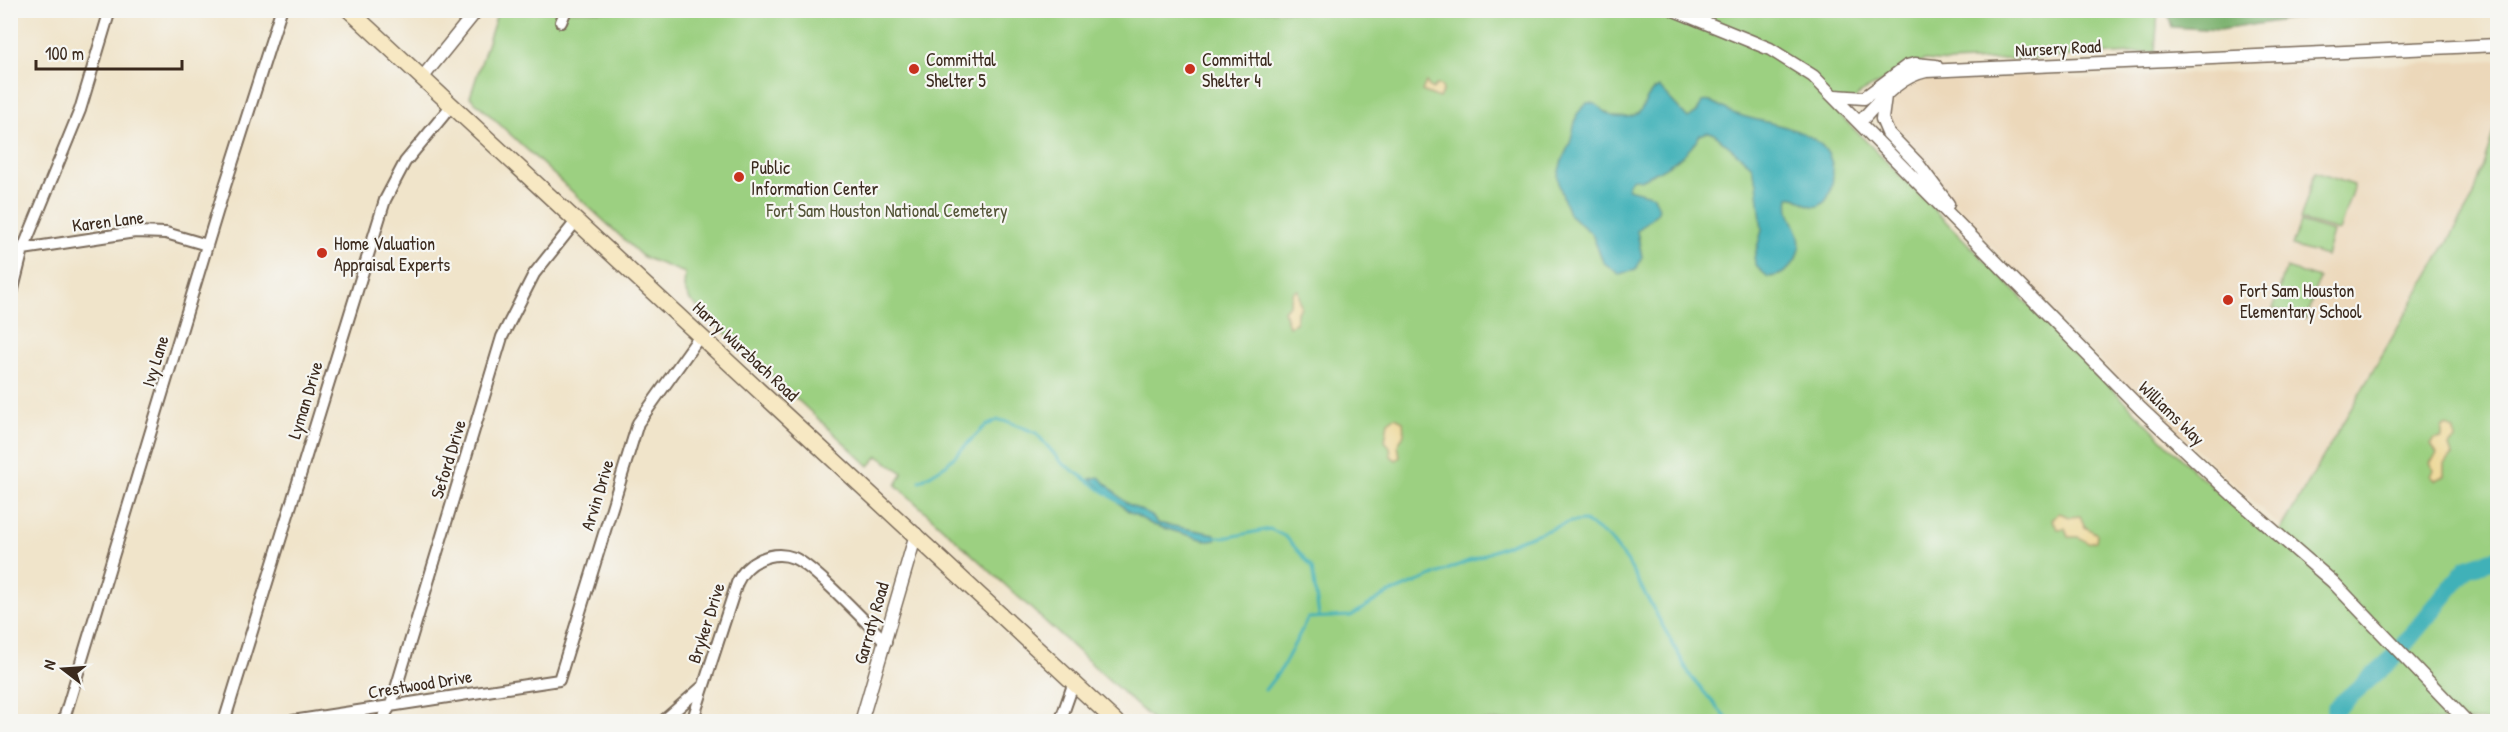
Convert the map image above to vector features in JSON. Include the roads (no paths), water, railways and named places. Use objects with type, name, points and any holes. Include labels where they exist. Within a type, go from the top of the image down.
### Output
[{"type":"main road","name":"Harry Wurzbach Road","points":[[349,10],[1116,722]]},
{"type":"street","points":[[10,301],[22,249],[80,110],[110,10]]},
{"type":"street","name":"Ivy Lane","points":[[63,722],[207,245],[281,10]]},
{"type":"street","points":[[422,78],[477,10]]},
{"type":"street","points":[[561,22],[566,10]]},
{"type":"street","points":[[1674,10],[1788,58],[1813,76],[1860,122]]},
{"type":"street","name":"Nursery Road","points":[[1860,122],[1885,96],[1908,77],[1948,69],[2498,45]]},
{"type":"street","points":[[1835,96],[1868,97],[1899,71],[1915,64],[1948,69]]},
{"type":"street","points":[[1885,96],[1882,115],[1885,129],[1931,180],[1958,224]]},
{"type":"street","name":"Lyman Drive","points":[[224,722],[385,200],[405,162],[452,105]]},
{"type":"street","name":"Williams Way","points":[[1860,122],[2176,443],[2320,570],[2467,722]]},
{"type":"street","name":"Seford Drive","points":[[381,722],[392,705],[502,338],[534,274],[577,220]]},
{"type":"street","name":"Karen Lane","points":[[10,251],[135,232],[166,233],[207,245]]},
{"type":"street","name":"Arvin Drive","points":[[559,680],[638,423],[700,336]]},
{"type":"street","name":"Garraty Road","points":[[861,722],[886,642],[915,534]]},
{"type":"street","name":"Bryker Drive","points":[[692,722],[738,579],[746,568],[761,558],[779,555],[803,563],[886,642]]},
{"type":"street","name":"Crestwood Drive","points":[[286,722],[559,680]]},
{"type":"street","points":[[1060,722],[1074,682]]},
{"type":"street","points":[[662,722],[702,687]]},
{"type":"water","points":[[1659,87],[1688,118],[1697,112],[1702,102],[1711,102],[1736,114],[1801,132],[1816,140],[1826,151],[1832,165],[1830,194],[1826,200],[1821,205],[1814,206],[1789,197],[1790,213],[1800,244],[1799,252],[1788,270],[1768,277],[1757,267],[1754,258],[1762,230],[1757,183],[1751,165],[1714,134],[1708,132],[1700,135],[1682,156],[1666,167],[1640,180],[1633,178],[1628,183],[1628,189],[1654,196],[1659,208],[1657,213],[1637,231],[1642,257],[1636,270],[1619,274],[1603,262],[1592,234],[1569,214],[1558,175],[1570,143],[1577,114],[1587,103],[1591,103],[1612,116],[1635,115],[1640,112],[1652,92]]},
{"type":"water","points":[[1099,477],[1126,503],[1152,516],[1157,523],[1215,534],[1216,540],[1209,541],[1153,525],[1128,511],[1090,479]]},
{"type":"waterway","points":[[920,481],[946,465],[985,426],[998,420],[1036,433],[1062,463],[1119,502]]},
{"type":"waterway","points":[[1265,690],[1282,668],[1308,618],[1351,616],[1383,596],[1520,540],[1570,522],[1585,521],[1609,538],[1627,561],[1691,677],[1730,722]]},
{"type":"waterway","points":[[1212,537],[1229,537],[1270,529],[1286,537],[1312,567],[1319,616]]},
{"type":"waterway","points":[[2335,709],[2392,659],[2467,568],[2498,558]]},
{"type":"waterway","points":[[2328,722],[2335,709],[2344,722]]},
{"type":"place","name":"Committal Shelter 5","points":[[914,69]]},
{"type":"place","name":"Committal Shelter 4","points":[[1190,69]]},
{"type":"place","name":"Public Information Center","points":[[739,177]]},
{"type":"place","name":"Home Valuation Appraisal Experts","points":[[322,253]]},
{"type":"place","name":"Fort Sam Houston Elementary School","points":[[2228,300]]},
{"type":"park label","name":"Fort Sam Houston National Cemetery","points":[[887,210]]}]
